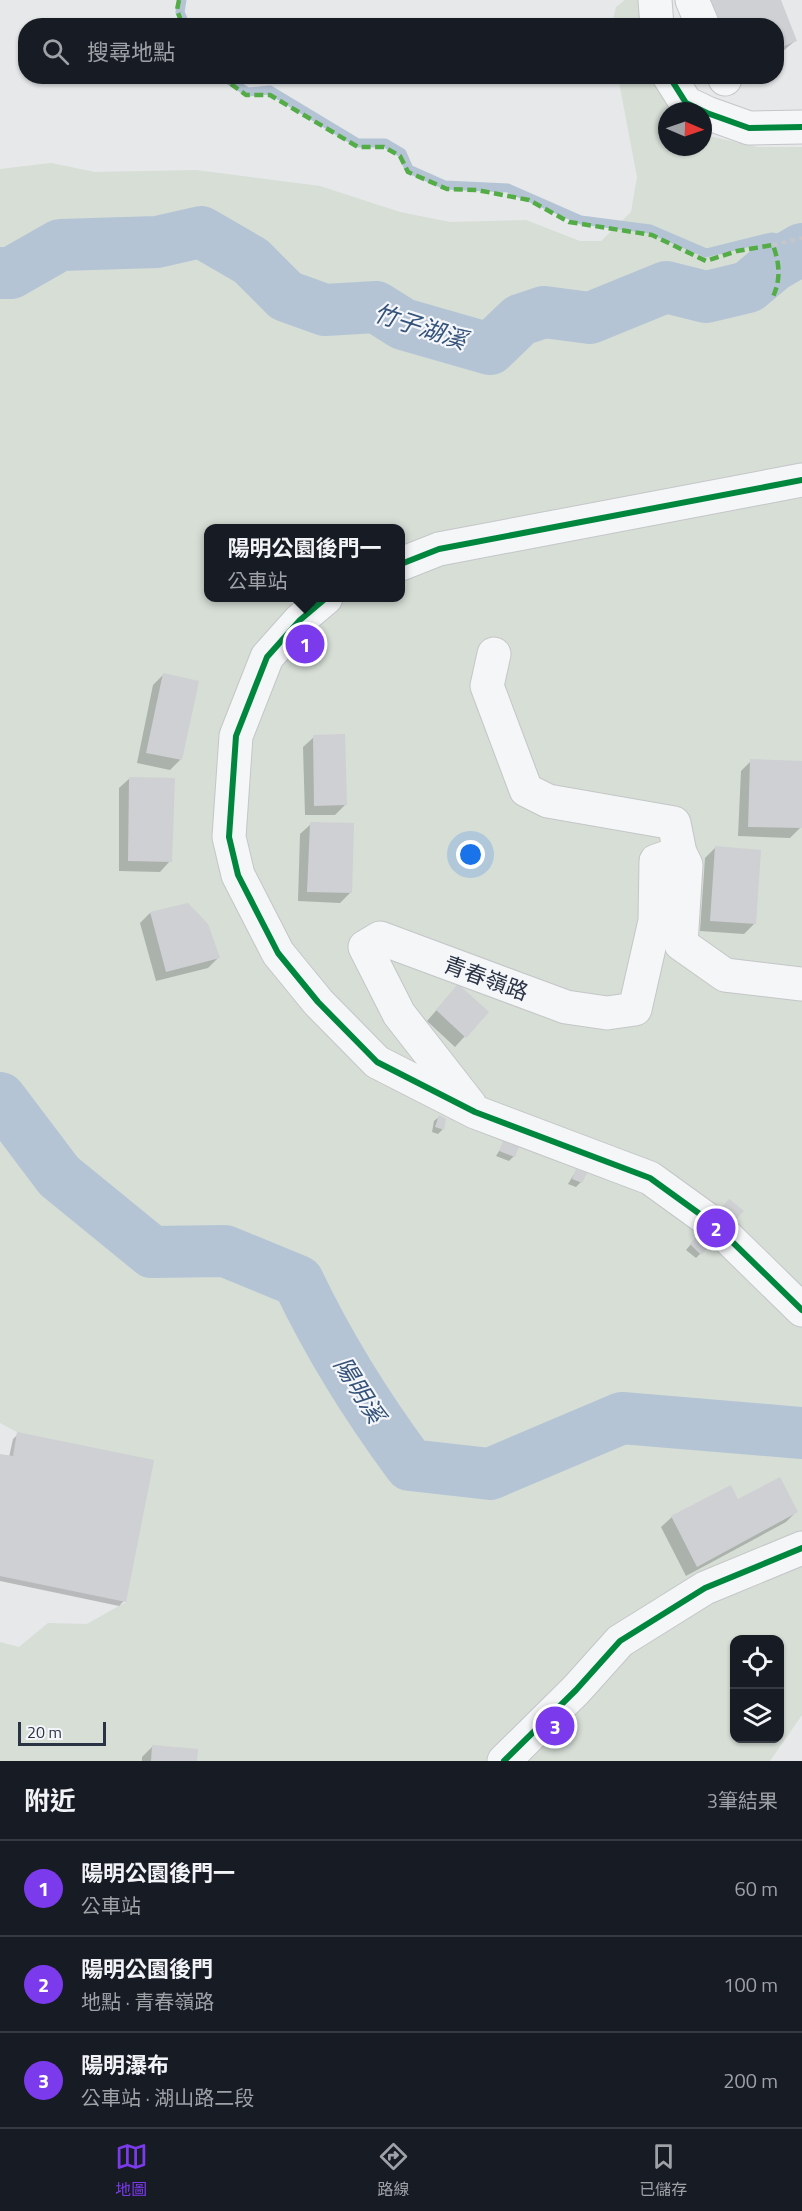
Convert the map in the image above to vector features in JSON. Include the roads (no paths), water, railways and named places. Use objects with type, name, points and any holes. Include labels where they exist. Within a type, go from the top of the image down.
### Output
[{"type":"street","points":[[655,0],[656,18]]},
{"type":"street","points":[[692,0],[700,18]]},
{"type":"street","points":[[674,84],[686,103],[749,128],[802,127]]},
{"type":"street","points":[[405,562],[439,549],[802,480]]},
{"type":"street","points":[[320,602],[300,620],[267,657],[236,736],[229,837],[238,875],[278,953],[318,1002],[377,1062],[476,1113],[650,1178],[715,1225],[802,1310]]},
{"type":"street","points":[[494,654],[487,686],[526,790],[548,801],[674,823],[680,853],[686,865],[681,944],[725,975],[802,984]]},
{"type":"street","name":"青春嶺路","points":[[476,1113],[399,1014],[365,947],[380,938],[567,1007],[607,1013],[635,1009],[655,921],[657,861],[680,853]]},
{"type":"street","points":[[504,1761],[576,1690],[620,1641],[705,1588],[802,1548]]},
{"type":"waterway","points":[[182,0],[180,12],[183,18]]},
{"type":"waterway","points":[[235,84],[248,92],[270,90],[358,143],[385,143],[402,153],[409,169],[445,185],[508,188],[581,220],[650,229],[706,253],[771,237],[790,240],[802,248]]},
{"type":"waterway","name":"竹子湖溪","points":[[0,273],[11,273],[60,245],[157,242],[201,232],[251,261],[286,296],[325,310],[376,307],[403,324],[490,349],[520,320],[544,312],[590,318],[666,287],[706,297],[748,287],[773,266],[802,249]]},
{"type":"waterway","name":"陽明溪","points":[[0,1098],[59,1176],[152,1252],[225,1251],[298,1281],[349,1376],[410,1465],[490,1474],[622,1418],[802,1433]]},
{"type":"place","name":"陽明公園後門一","points":[[305,644]]},
{"type":"place","name":"陽明公園後門","points":[[716,1228]]},
{"type":"place","name":"陽明瀑布","points":[[555,1726]]}]
